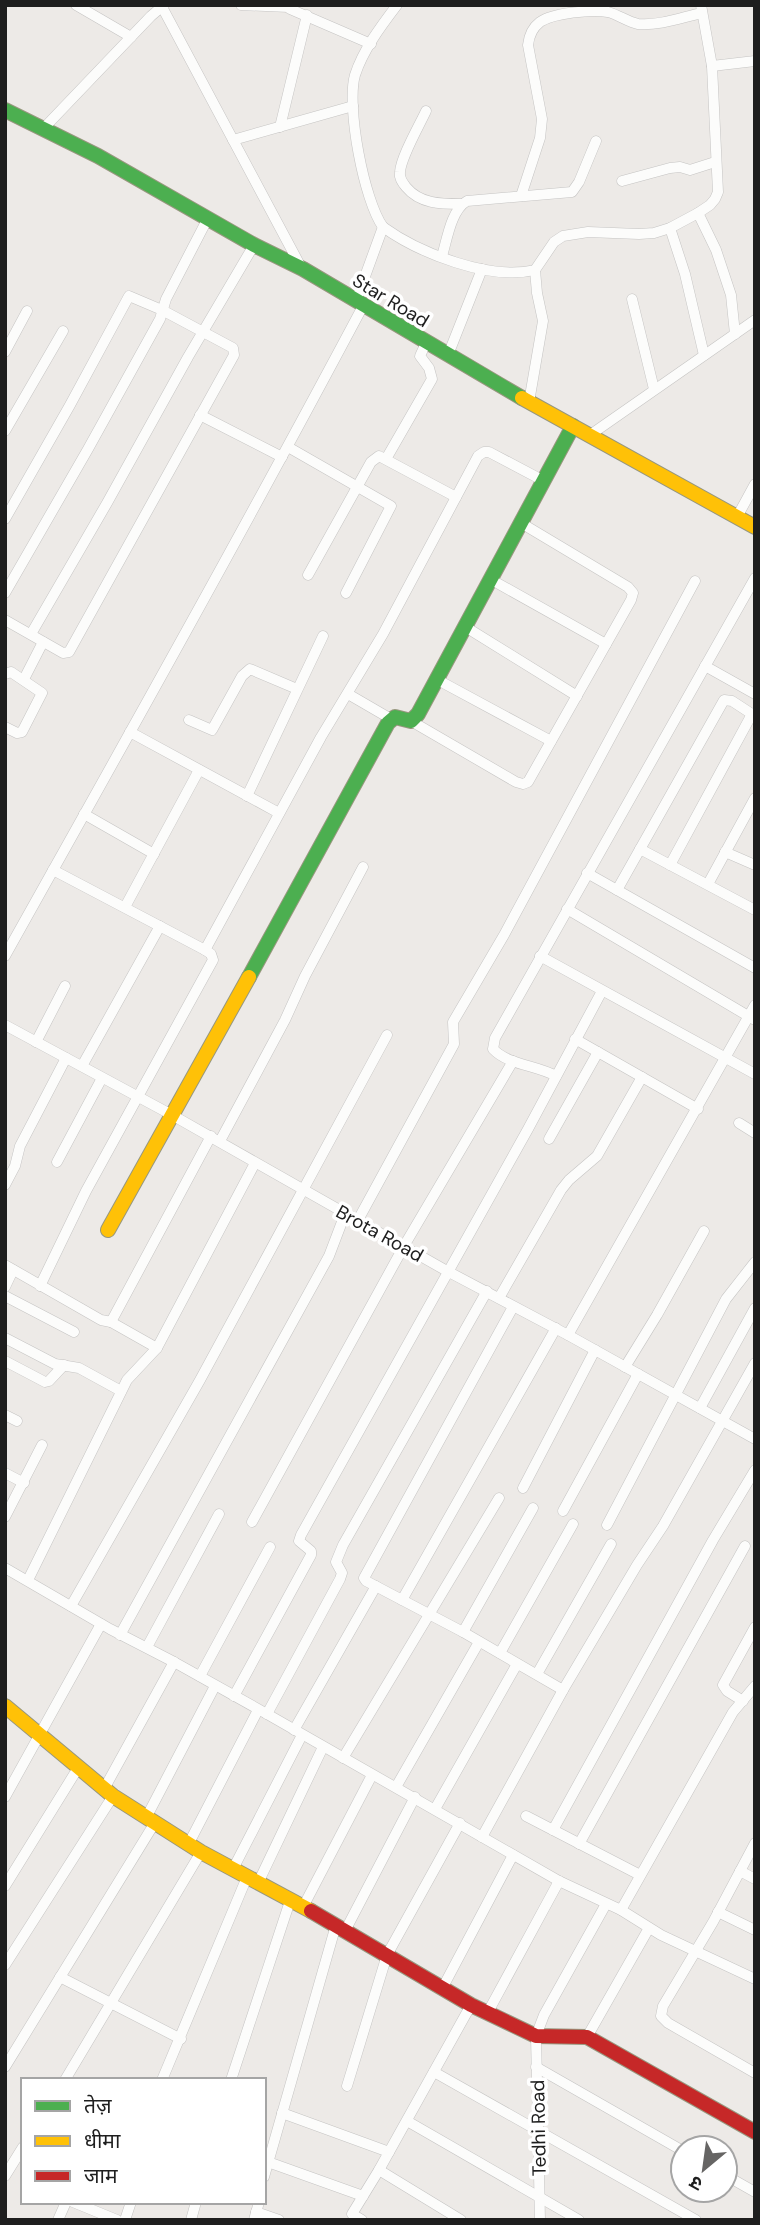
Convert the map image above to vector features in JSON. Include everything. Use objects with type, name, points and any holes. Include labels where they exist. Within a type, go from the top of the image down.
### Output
[{"type":"street","points":[[76,5],[131,37]]},
{"type":"street","points":[[241,5],[288,6],[371,44]]},
{"type":"street","points":[[397,5],[355,74],[351,94],[368,199],[375,216],[383,227],[397,237],[442,256],[482,269],[523,273],[535,270]]},
{"type":"street","points":[[43,129],[162,6],[303,269]]},
{"type":"street","points":[[521,196],[540,138],[542,119],[528,45],[528,36],[534,28],[541,21],[556,16],[587,12],[606,12],[638,24],[702,9],[712,66],[718,192],[710,205],[670,228],[639,234],[588,232],[563,236],[554,242],[535,270],[544,321],[529,402]]},
{"type":"street","points":[[280,127],[307,15]]},
{"type":"street","points":[[712,66],[755,61]]},
{"type":"street","points":[[233,140],[353,106]]},
{"type":"street","name":"Star Road","points":[[5,110],[97,156],[303,269],[529,402],[755,527]]},
{"type":"street","points":[[426,111],[403,161],[400,180],[408,190],[427,201],[440,204],[572,192],[596,141]]},
{"type":"street","points":[[622,181],[675,167],[690,170],[715,162]]},
{"type":"street","points":[[442,256],[461,204]]},
{"type":"street","points":[[698,213],[716,250],[731,295],[734,334]]},
{"type":"street","points":[[5,593],[89,449],[160,319],[166,299],[208,218]]},
{"type":"street","points":[[5,956],[288,447],[360,304],[383,227]]},
{"type":"street","points":[[670,228],[685,274],[704,355]]},
{"type":"street","points":[[31,634],[254,244]]},
{"type":"street","points":[[448,355],[482,269]]},
{"type":"street","points":[[5,519],[70,405],[126,298],[132,296],[162,310],[234,351],[69,652],[63,653],[5,620]]},
{"type":"street","points":[[632,299],[654,389]]},
{"type":"street","points":[[5,352],[27,311]]},
{"type":"street","points":[[590,435],[755,320]]},
{"type":"street","points":[[5,431],[9,416],[63,331]]},
{"type":"street","points":[[386,459],[432,379],[432,374],[420,356],[426,343]]},
{"type":"street","points":[[200,415],[282,457]]},
{"type":"street","points":[[411,721],[418,714],[573,425]]},
{"type":"street","points":[[288,447],[391,506],[346,593]]},
{"type":"street","points":[[205,950],[326,728],[396,611],[478,456],[485,452],[544,481]]},
{"type":"street","points":[[309,575],[375,458],[379,456],[386,459],[456,498]]},
{"type":"street","points":[[737,517],[755,484]]},
{"type":"street","points":[[108,1230],[391,719],[395,717],[411,721],[516,782],[528,782],[633,593],[628,587],[521,523]]},
{"type":"street","points":[[556,1076],[495,1052],[493,1043],[755,578]]},
{"type":"street","points":[[490,579],[606,644]]},
{"type":"street","points":[[358,1220],[454,1044],[453,1022],[504,935],[695,581]]},
{"type":"street","points":[[464,626],[576,696]]},
{"type":"street","points":[[247,796],[323,636]]},
{"type":"street","points":[[23,679],[43,642]]},
{"type":"street","points":[[705,666],[755,694]]},
{"type":"street","points":[[189,720],[212,730],[242,676],[250,668],[298,689]]},
{"type":"street","points":[[5,674],[11,672],[41,693],[22,732],[17,733],[5,727]]},
{"type":"street","points":[[436,678],[551,741]]},
{"type":"street","points":[[348,694],[391,719]]},
{"type":"street","points":[[617,890],[724,700],[732,701],[753,715],[670,865]]},
{"type":"street","points":[[130,732],[279,813]]},
{"type":"street","points":[[125,907],[199,770]]},
{"type":"street","points":[[708,884],[755,799]]},
{"type":"street","points":[[84,814],[154,854]]},
{"type":"street","points":[[640,849],[755,910]]},
{"type":"street","points":[[725,852],[755,865]]},
{"type":"street","points":[[111,1322],[285,1020],[363,867]]},
{"type":"street","points":[[40,1286],[86,1191],[214,960],[205,950],[54,870]]},
{"type":"street","points":[[587,873],[755,968]]},
{"type":"street","points":[[567,909],[752,1018]]},
{"type":"street","points":[[82,1066],[160,926]]},
{"type":"street","points":[[540,956],[755,1074]]},
{"type":"street","points":[[36,1042],[65,986]]},
{"type":"street","points":[[234,1696],[311,1555],[311,1551],[299,1541],[301,1535],[602,990]]},
{"type":"street","points":[[568,1335],[726,1058],[752,1018],[755,1005]]},
{"type":"street","name":"Brota Road","points":[[5,1025],[216,1139],[447,1271],[556,1328],[755,1439]]},
{"type":"street","points":[[71,1606],[200,1380],[387,1035]]},
{"type":"street","points":[[575,1039],[698,1108]]},
{"type":"street","points":[[549,1139],[598,1052]]},
{"type":"street","points":[[5,1185],[15,1166],[20,1146],[66,1058]]},
{"type":"street","points":[[252,1522],[404,1247],[513,1060]]},
{"type":"street","points":[[499,1298],[561,1189],[597,1156],[642,1077]]},
{"type":"street","points":[[57,1162],[102,1078]]},
{"type":"street","points":[[739,1124],[755,1133]]},
{"type":"street","points":[[28,1580],[121,1391],[127,1380],[157,1348],[255,1163]]},
{"type":"street","points":[[120,1635],[329,1256],[345,1214]]},
{"type":"street","points":[[625,1367],[704,1231]]},
{"type":"street","points":[[607,1525],[726,1299],[755,1262]]},
{"type":"street","points":[[5,1287],[9,1267],[101,1320],[111,1322],[157,1348]]},
{"type":"street","points":[[66,2078],[112,2004],[263,1712],[340,1579],[342,1573],[336,1562],[344,1545],[487,1291]]},
{"type":"street","points":[[5,1296],[74,1332]]},
{"type":"street","points":[[513,1307],[364,1576],[366,1581],[463,1632],[563,1690]]},
{"type":"street","points":[[700,1408],[755,1308]]},
{"type":"street","points":[[402,1600],[556,1328]]},
{"type":"street","points":[[5,1338],[55,1364],[79,1368],[121,1391]]},
{"type":"street","points":[[523,1488],[595,1350]]},
{"type":"street","points":[[5,1361],[45,1382],[64,1365]]},
{"type":"street","points":[[482,1837],[563,1690],[663,1526],[755,1363]]},
{"type":"street","points":[[563,1511],[638,1374]]},
{"type":"street","points":[[5,1415],[17,1421]]},
{"type":"street","points":[[5,1517],[41,1444]]},
{"type":"street","points":[[553,1830],[668,1619],[755,1470]]},
{"type":"street","points":[[5,1473],[24,1483]]},
{"type":"street","points":[[343,1758],[499,1498]]},
{"type":"street","points":[[463,1632],[533,1508]]},
{"type":"street","points":[[147,1647],[219,1514]]},
{"type":"street","points":[[500,1653],[573,1524]]},
{"type":"street","points":[[537,1674],[611,1544]]},
{"type":"street","points":[[579,1844],[745,1546]]},
{"type":"street","points":[[200,1676],[270,1547]]},
{"type":"street","points":[[5,1568],[120,1635],[200,1676],[415,1797],[559,1881],[621,1910],[695,1952],[755,1979]]},
{"type":"street","points":[[233,1869],[298,1733],[376,1586]]},
{"type":"street","points":[[5,1797],[101,1624]]},
{"type":"street","points":[[743,1700],[727,1691],[723,1685],[755,1628]]},
{"type":"street","points":[[396,1787],[479,1642]]},
{"type":"street","points":[[5,1965],[108,1793],[174,1662]]},
{"type":"street","points":[[435,1809],[517,1664]]},
{"type":"street","points":[[5,2067],[150,1821],[215,1686]]},
{"type":"street","points":[[621,1910],[733,1712],[755,1686]]},
{"type":"street","points":[[6,1707],[108,1793],[194,1848],[341,1928],[471,2005],[536,2036],[587,2037],[755,2132]]},
{"type":"street","points":[[163,2078],[252,1880],[323,1747]]},
{"type":"street","points":[[5,1886],[78,1768]]},
{"type":"street","points":[[232,2078],[296,1904],[372,1775]]},
{"type":"street","points":[[266,2170],[341,1928],[415,1797]]},
{"type":"street","points":[[526,1816],[640,1875]]},
{"type":"street","points":[[347,2086],[387,1955],[460,1823]]},
{"type":"street","points":[[755,1843],[663,2006],[661,2016],[668,2023],[755,2073]]},
{"type":"street","points":[[443,1987],[513,1855]]},
{"type":"street","points":[[740,1871],[755,1879]]},
{"type":"street","points":[[488,2012],[559,1881]]},
{"type":"street","points":[[536,2036],[544,2015],[607,1904]]},
{"type":"street","points":[[718,1912],[755,1930]]},
{"type":"street","points":[[587,2037],[649,1928]]},
{"type":"street","points":[[60,1977],[181,2039]]},
{"type":"street","points":[[362,2220],[350,2217],[471,2005]]},
{"type":"street","name":"Tedhi Road","points":[[536,2036],[540,2220]]},
{"type":"street","points":[[537,2067],[669,2143]]},
{"type":"street","points":[[434,2072],[696,2220]]},
{"type":"street","points":[[282,2113],[389,2152]]},
{"type":"street","points":[[407,2121],[579,2220]]},
{"type":"street","points":[[5,2176],[21,2150]]},
{"type":"street","points":[[268,2162],[363,2196]]},
{"type":"street","points":[[379,2170],[461,2220]]},
{"type":"street","points":[[739,2183],[755,2192]]},
{"type":"street","points":[[58,2220],[65,2204]]},
{"type":"street","points":[[78,2204],[117,2220]]},
{"type":"street","points":[[256,2211],[279,2220]]},
{"type":"traffic: fast","points":[[5,110],[98,156],[254,245],[303,269],[522,398]]},
{"type":"traffic: fast","points":[[249,977],[388,723],[395,717],[411,721],[418,714],[573,426]]},
{"type":"traffic: slow","points":[[522,398],[755,527]]},
{"type":"traffic: slow","points":[[108,1230],[249,977]]},
{"type":"traffic: slow","points":[[5,1706],[113,1796],[201,1852],[311,1911]]},
{"type":"traffic: jam","points":[[311,1911],[471,2005],[536,2036],[587,2037],[755,2132]]}]
